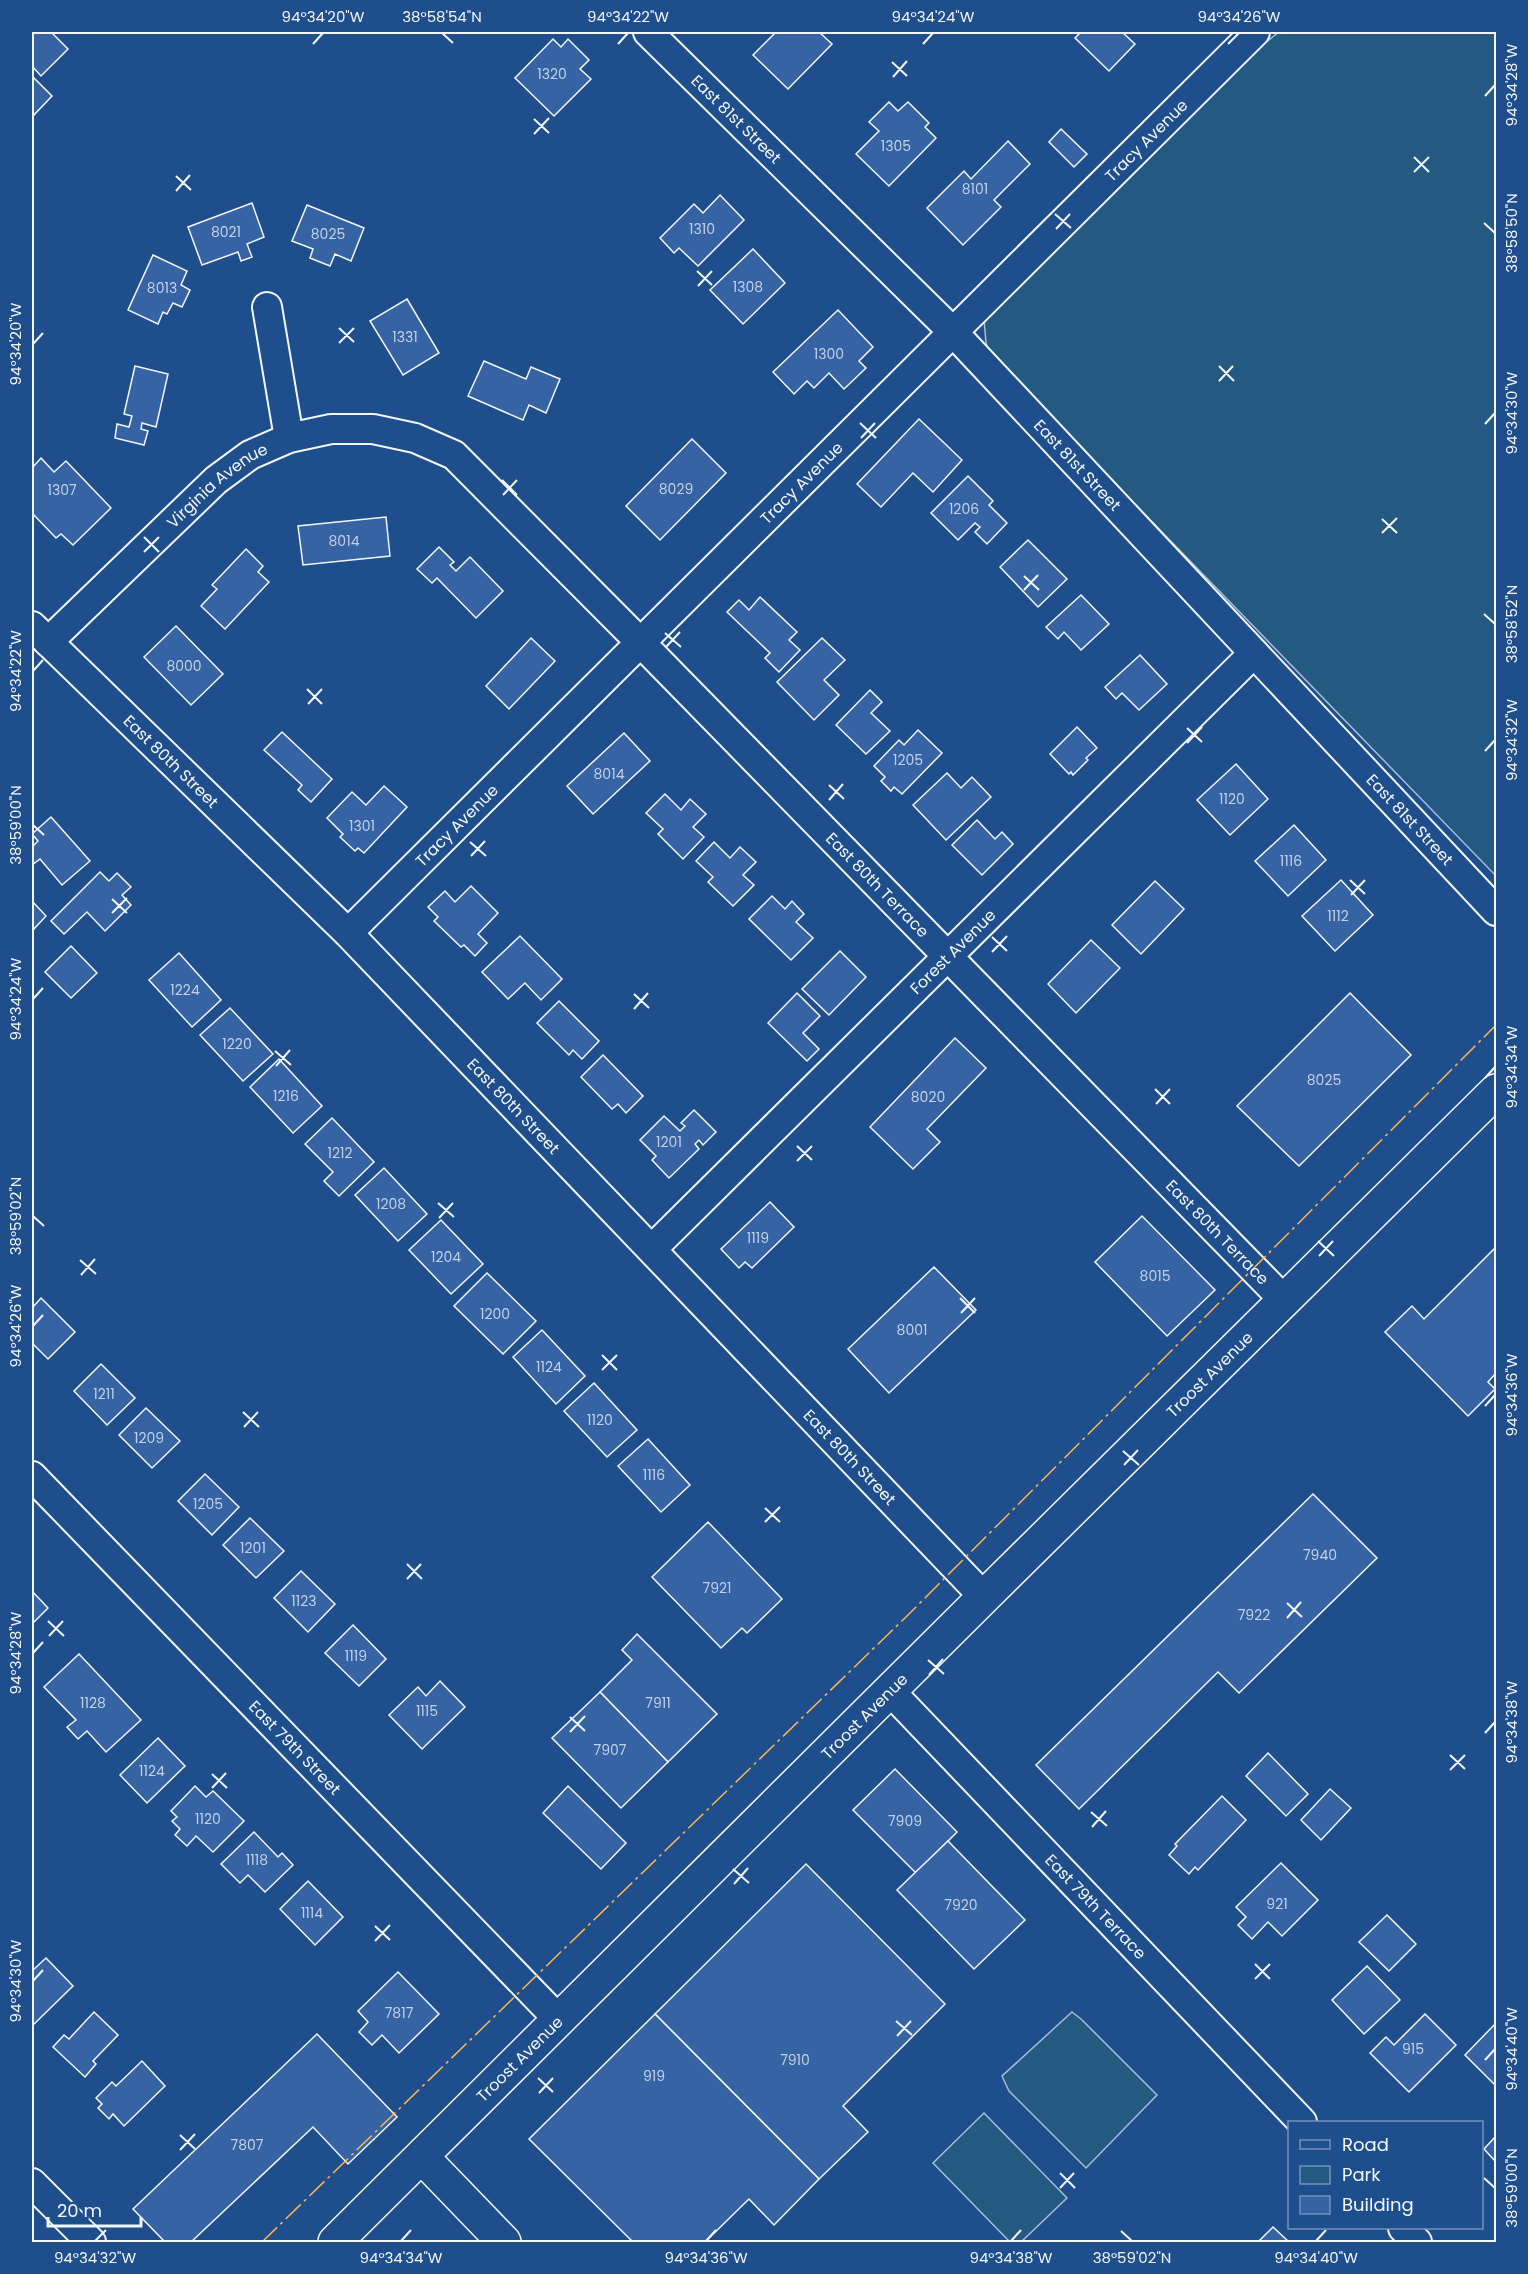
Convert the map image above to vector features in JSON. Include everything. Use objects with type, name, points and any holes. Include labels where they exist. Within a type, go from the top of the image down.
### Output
[{"type":"main road","name":"Troost Avenue","points":[[335,2242],[1497,1091]]},
{"type":"main road","points":[[422,2157],[504,2242]]},
{"type":"street","name":"East 81st Street","points":[[648,32],[952,331],[1497,911]]},
{"type":"street","name":"Tracy Avenue","points":[[348,933],[952,331],[1239,36]]},
{"type":"street","name":"Virginia Avenue","points":[[267,307],[289,438]]},
{"type":"street","name":"Virginia Avenue","points":[[40,634],[216,480],[250,455],[289,438],[331,429],[373,429],[415,438],[454,455],[469,471]]},
{"type":"street","name":"East 80th Terrace","points":[[469,471],[640,642],[1285,1301]]},
{"type":"street","name":"East 80th Street","points":[[40,634],[348,933],[984,1597]]},
{"type":"street","name":"Forest Avenue","points":[[652,1249],[1254,652]]},
{"type":"street","name":"East 79th Street","points":[[32,1476],[559,2020]]},
{"type":"street","name":"East 79th Terrace","points":[[890,1691],[1301,2121]]},
{"type":"street","points":[[32,2183],[91,2242]]},
{"type":"street","points":[[1403,2229],[1417,2242]]},
{"type":"green space","points":[[1279,32],[1496,32],[1496,876],[989,354],[986,343],[984,319],[1250,55]]},
{"type":"green space","points":[[1072,2012],[1157,2095],[1086,2168],[1009,2091],[1002,2076]]},
{"type":"green space","points":[[984,2113],[1067,2198],[1021,2242],[1010,2242],[933,2163]]},
{"type":"building","points":[[32,32],[51,32],[68,49],[41,76],[32,66]]},
{"type":"building","points":[[776,32],[819,32],[832,44],[788,89],[753,55]]},
{"type":"building","points":[[1081,32],[1122,32],[1135,44],[1109,71],[1075,38]]},
{"type":"building","points":[[553,39],[561,47],[568,39],[589,60],[580,69],[591,79],[554,116],[515,78]]},
{"type":"building","points":[[32,76],[52,96],[32,117]]},
{"type":"building","points":[[889,102],[898,111],[908,102],[929,123],[925,127],[936,138],[889,186],[856,154],[879,131],[869,122]]},
{"type":"building","points":[[1061,129],[1087,154],[1074,167],[1049,142]]},
{"type":"building","points":[[1008,141],[1030,164],[994,200],[1001,207],[963,245],[927,208],[964,171],[971,179]]},
{"type":"building","points":[[720,195],[744,220],[698,266],[679,248],[674,253],[660,238],[694,204],[703,213]]},
{"type":"building","points":[[252,203],[264,237],[247,244],[252,257],[241,261],[238,252],[202,265],[188,227]]},
{"type":"building","points":[[307,205],[364,228],[351,261],[335,254],[330,266],[310,258],[313,249],[292,241]]},
{"type":"building","points":[[753,249],[785,283],[743,324],[710,290]]},
{"type":"building","points":[[153,255],[187,271],[181,285],[190,290],[182,307],[173,303],[167,314],[163,312],[158,324],[128,310]]},
{"type":"building","points":[[407,299],[439,353],[403,375],[370,321]]},
{"type":"building","points":[[838,310],[873,347],[859,361],[866,368],[844,389],[829,373],[814,388],[807,381],[794,394],[773,372]]},
{"type":"building","points":[[484,361],[526,379],[531,367],[560,379],[546,413],[529,405],[523,420],[468,396]]},
{"type":"building","points":[[135,366],[168,374],[156,427],[142,423],[141,429],[148,431],[144,445],[115,438],[117,424],[129,427],[132,416],[124,414]]},
{"type":"building","points":[[919,419],[962,460],[933,492],[913,473],[881,507],[857,484]]},
{"type":"building","points":[[692,439],[726,473],[660,540],[626,506]]},
{"type":"building","points":[[41,458],[54,472],[66,461],[111,508],[73,545],[61,534],[56,538],[32,513],[32,468]]},
{"type":"building","points":[[968,476],[993,501],[989,505],[1007,523],[987,544],[975,532],[980,527],[975,523],[958,540],[931,513]]},
{"type":"building","points":[[386,517],[390,556],[303,565],[298,526]]},
{"type":"building","points":[[1028,540],[1067,579],[1038,607],[1000,567]]},
{"type":"building","points":[[439,547],[454,562],[450,565],[456,571],[470,557],[503,591],[476,618],[437,578],[432,583],[417,569]]},
{"type":"building","points":[[246,549],[263,566],[258,572],[269,582],[225,629],[201,606],[217,589],[212,585]]},
{"type":"building","points":[[1081,595],[1109,624],[1081,650],[1064,632],[1058,639],[1046,627]]},
{"type":"building","points":[[760,597],[797,632],[789,640],[800,650],[779,672],[765,658],[770,653],[727,612],[739,600],[749,610]]},
{"type":"building","points":[[176,626],[223,674],[191,705],[144,657]]},
{"type":"building","points":[[531,638],[555,661],[509,709],[486,686]]},
{"type":"building","points":[[822,638],[845,660],[824,680],[839,695],[814,720],[777,682]]},
{"type":"building","points":[[1140,655],[1167,684],[1139,710],[1122,693],[1116,699],[1105,687]]},
{"type":"building","points":[[870,690],[882,702],[871,713],[890,731],[866,754],[836,725]]},
{"type":"building","points":[[1077,727],[1097,748],[1073,775],[1071,772],[1069,774],[1050,754]]},
{"type":"building","points":[[918,730],[942,753],[902,794],[894,787],[891,791],[881,781],[885,777],[874,766],[899,740],[904,745]]},
{"type":"building","points":[[282,732],[332,779],[311,802],[298,790],[302,785],[264,750]]},
{"type":"building","points":[[624,733],[650,761],[593,814],[567,786]]},
{"type":"building","points":[[1236,764],[1268,799],[1230,835],[1197,800]]},
{"type":"building","points":[[947,773],[961,788],[972,777],[991,797],[946,840],[913,805]]},
{"type":"building","points":[[384,786],[407,807],[364,853],[358,848],[355,851],[340,837],[343,834],[327,818],[352,792],[366,805]]},
{"type":"building","points":[[665,794],[681,810],[690,799],[706,814],[693,827],[704,837],[683,859],[658,834],[663,829],[646,813]]},
{"type":"building","points":[[51,817],[90,861],[62,885],[40,859],[32,865],[32,847],[38,841],[32,834]]},
{"type":"building","points":[[977,820],[995,839],[1002,832],[1013,844],[982,875],[952,845]]},
{"type":"building","points":[[1294,825],[1326,860],[1288,896],[1255,861]]},
{"type":"building","points":[[714,842],[730,858],[740,847],[756,862],[743,875],[754,885],[733,906],[708,882],[713,877],[696,861]]},
{"type":"building","points":[[100,872],[109,881],[117,873],[131,887],[122,895],[131,905],[105,931],[87,912],[64,934],[51,921]]},
{"type":"building","points":[[1341,880],[1373,915],[1335,951],[1302,916]]},
{"type":"building","points":[[1155,881],[1184,909],[1141,954],[1112,925]]},
{"type":"building","points":[[471,886],[498,913],[478,934],[487,943],[475,956],[464,945],[461,947],[434,921],[438,917],[428,907],[445,891],[455,902]]},
{"type":"building","points":[[772,896],[785,909],[792,901],[804,914],[796,922],[813,938],[791,960],[749,919]]},
{"type":"building","points":[[32,901],[46,916],[32,931]]},
{"type":"building","points":[[520,936],[562,979],[541,1000],[525,983],[508,999],[482,972]]},
{"type":"building","points":[[1091,940],[1120,968],[1076,1013],[1048,984]]},
{"type":"building","points":[[71,946],[97,973],[71,998],[45,972]]},
{"type":"building","points":[[840,951],[866,977],[829,1015],[802,989]]},
{"type":"building","points":[[179,953],[221,1000],[192,1027],[149,980]]},
{"type":"building","points":[[797,993],[820,1016],[803,1033],[819,1049],[807,1061],[768,1023]]},
{"type":"building","points":[[1350,993],[1411,1055],[1299,1166],[1237,1106]]},
{"type":"building","points":[[559,1001],[599,1041],[582,1059],[573,1050],[569,1055],[537,1023]]},
{"type":"building","points":[[230,1008],[273,1054],[243,1081],[200,1035]]},
{"type":"building","points":[[955,1038],[986,1068],[927,1129],[940,1142],[913,1169],[870,1127]]},
{"type":"building","points":[[603,1055],[643,1096],[626,1113],[618,1104],[612,1109],[581,1077]]},
{"type":"building","points":[[279,1059],[322,1106],[293,1133],[250,1087]]},
{"type":"building","points":[[694,1110],[716,1132],[703,1145],[699,1140],[695,1144],[699,1149],[669,1178],[652,1160],[656,1156],[640,1140],[664,1116],[680,1131],[685,1126],[681,1123]]},
{"type":"building","points":[[332,1118],[374,1162],[339,1196],[324,1181],[333,1172],[305,1144]]},
{"type":"building","points":[[384,1168],[427,1214],[398,1241],[355,1195]]},
{"type":"building","points":[[770,1202],[794,1227],[752,1268],[745,1262],[739,1268],[721,1249]]},
{"type":"building","points":[[1142,1216],[1215,1290],[1167,1336],[1095,1262]]},
{"type":"building","points":[[441,1220],[483,1264],[451,1294],[409,1250]]},
{"type":"building","points":[[1496,1247],[1496,1373],[1488,1382],[1495,1389],[1468,1416],[1385,1332],[1412,1306],[1424,1319]]},
{"type":"building","points":[[934,1267],[976,1310],[889,1393],[848,1349]]},
{"type":"building","points":[[487,1273],[536,1321],[503,1354],[454,1306]]},
{"type":"building","points":[[41,1298],[75,1332],[48,1359],[32,1343],[32,1308]]},
{"type":"building","points":[[542,1330],[585,1376],[556,1404],[513,1357]]},
{"type":"building","points":[[101,1364],[135,1398],[107,1425],[74,1391]]},
{"type":"building","points":[[594,1383],[637,1430],[607,1457],[564,1411]]},
{"type":"building","points":[[146,1408],[180,1441],[152,1468],[119,1435]]},
{"type":"building","points":[[648,1439],[690,1485],[661,1512],[618,1466]]},
{"type":"building","points":[[205,1474],[239,1507],[212,1535],[178,1501]]},
{"type":"building","points":[[1313,1494],[1377,1558],[1239,1693],[1218,1672],[1079,1809],[1036,1765]]},
{"type":"building","points":[[250,1518],[284,1551],[256,1578],[223,1545]]},
{"type":"building","points":[[708,1522],[782,1599],[747,1633],[742,1628],[721,1648],[652,1577]]},
{"type":"building","points":[[301,1571],[335,1604],[308,1632],[274,1598]]},
{"type":"building","points":[[32,1591],[48,1608],[32,1624]]},
{"type":"building","points":[[353,1625],[386,1659],[359,1686],[325,1653]]},
{"type":"building","points":[[637,1634],[717,1714],[668,1762],[600,1692],[632,1660],[622,1650]]},
{"type":"building","points":[[79,1654],[141,1720],[106,1752],[87,1731],[78,1739],[67,1727],[76,1720],[44,1687]]},
{"type":"building","points":[[440,1681],[465,1707],[422,1749],[389,1715],[418,1687],[426,1696]]},
{"type":"building","points":[[600,1692],[668,1762],[621,1808],[552,1738]]},
{"type":"building","points":[[158,1738],[185,1766],[147,1803],[120,1775]]},
{"type":"building","points":[[1268,1753],[1308,1794],[1286,1816],[1246,1776]]},
{"type":"building","points":[[895,1769],[957,1832],[916,1873],[853,1810]]},
{"type":"building","points":[[195,1786],[206,1797],[213,1791],[244,1821],[213,1852],[196,1836],[187,1846],[175,1835],[180,1829],[172,1821],[177,1817],[171,1811]]},
{"type":"building","points":[[568,1786],[626,1843],[601,1869],[543,1813]]},
{"type":"building","points":[[1330,1789],[1351,1808],[1321,1840],[1301,1820]]},
{"type":"building","points":[[1222,1796],[1246,1820],[1198,1870],[1195,1867],[1189,1874],[1169,1855],[1177,1846],[1175,1844]]},
{"type":"building","points":[[254,1832],[278,1857],[282,1853],[293,1865],[265,1892],[248,1875],[240,1883],[221,1864]]},
{"type":"building","points":[[948,1841],[1025,1920],[974,1969],[897,1890]]},
{"type":"building","points":[[1281,1863],[1318,1900],[1282,1936],[1268,1922],[1252,1939],[1238,1925],[1246,1917],[1236,1907]]},
{"type":"building","points":[[806,1864],[945,2004],[843,2106],[868,2132],[819,2179],[655,2014]]},
{"type":"building","points":[[308,1881],[343,1917],[315,1945],[280,1909]]},
{"type":"building","points":[[1387,1915],[1416,1944],[1389,1971],[1359,1942]]},
{"type":"building","points":[[46,1958],[73,1986],[32,2026],[32,1971]]},
{"type":"building","points":[[1367,1966],[1400,2000],[1364,2034],[1332,2000]]},
{"type":"building","points":[[398,1972],[439,2014],[399,2053],[382,2035],[372,2045],[359,2032],[368,2022],[358,2011]]},
{"type":"building","points":[[94,2012],[118,2035],[93,2061],[96,2064],[85,2077],[53,2047],[64,2035],[69,2039]]},
{"type":"building","points":[[655,2014],[819,2179],[774,2225],[749,2199],[705,2242],[633,2242],[529,2139]]},
{"type":"building","points":[[1425,2014],[1456,2045],[1409,2092],[1370,2053],[1386,2037],[1394,2045]]},
{"type":"building","points":[[1496,2023],[1496,2086],[1465,2055]]},
{"type":"building","points":[[317,2034],[397,2117],[348,2164],[313,2127],[191,2242],[165,2242],[133,2209]]},
{"type":"building","points":[[142,2061],[165,2086],[124,2126],[113,2114],[109,2119],[98,2108],[102,2104],[96,2098],[112,2082],[116,2086]]},
{"type":"building","points":[[1496,2136],[1496,2162],[1484,2149]]},
{"type":"building","points":[[1273,2227],[1289,2242],[1258,2242]]},
{"type":"power","points":[[262,2242],[907,1616],[1496,1025]]}]
